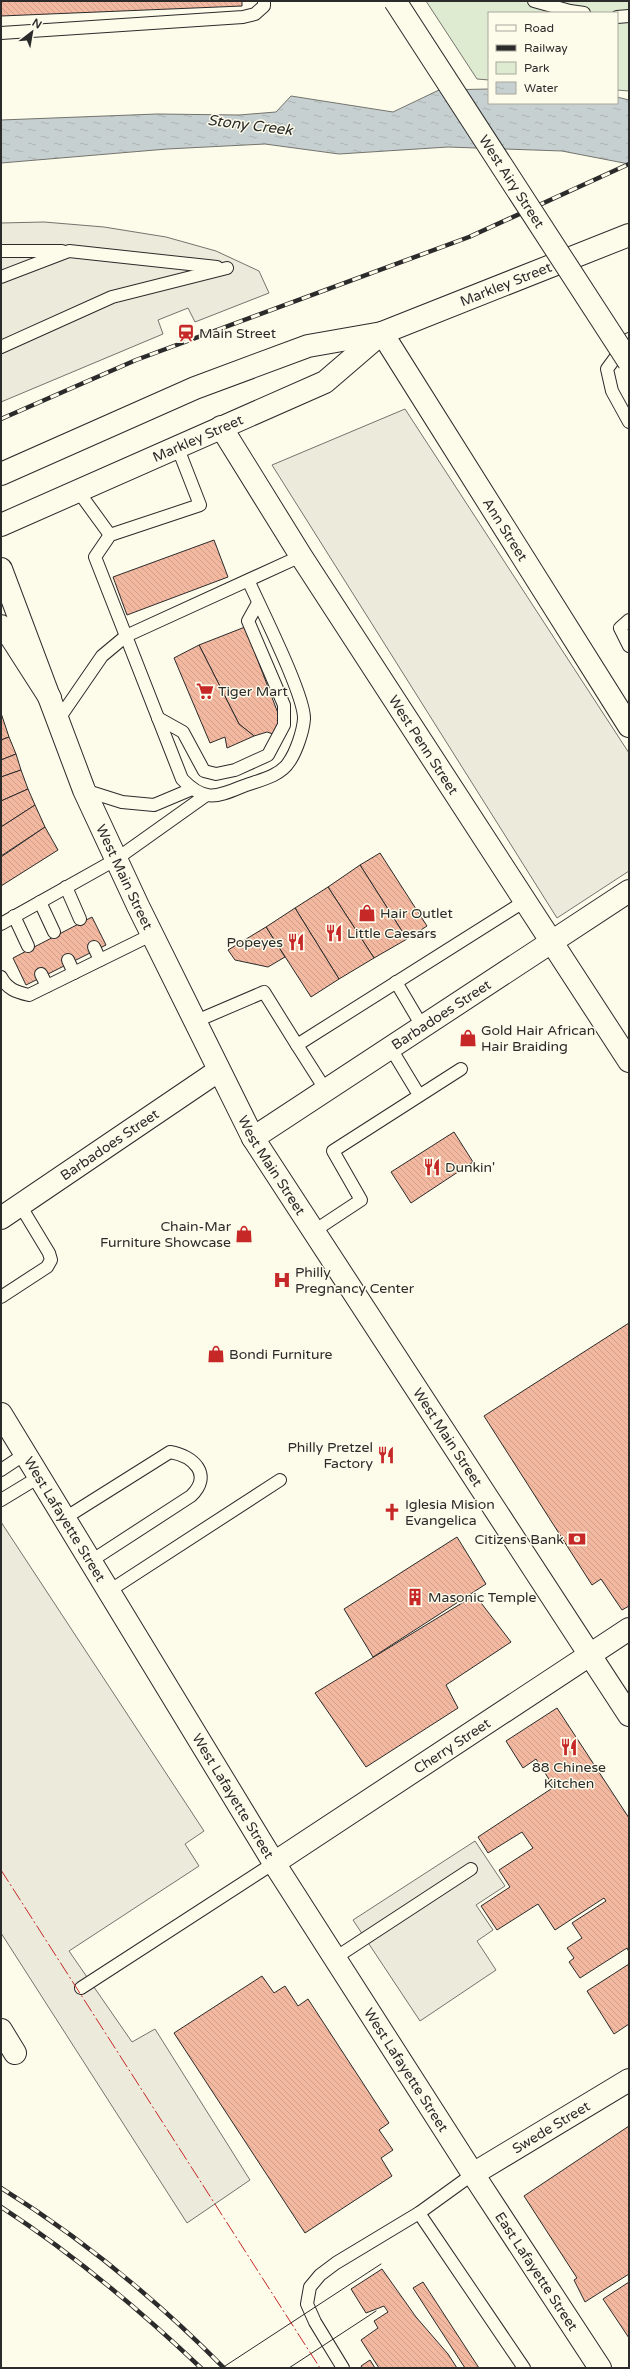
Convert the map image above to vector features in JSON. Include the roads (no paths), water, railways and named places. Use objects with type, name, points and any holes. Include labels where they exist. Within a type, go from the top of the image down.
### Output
[{"type":"main road","name":"West Airy Street","points":[[395,1],[629,362]]},
{"type":"main road","name":"Markley Street","points":[[1,474],[195,388],[308,346],[382,333],[629,235]]},
{"type":"main road","name":"Markley Street","points":[[1,525],[177,446],[325,382],[382,333]]},
{"type":"main road","name":"Ann Street","points":[[382,333],[629,726]]},
{"type":"main road","name":"West Penn Street","points":[[221,427],[301,556],[629,1061]]},
{"type":"main road","name":"West Main Street","points":[[1,569],[84,790],[115,860],[194,1022],[253,1138],[591,1654],[629,1715]]},
{"type":"main road","points":[[1,626],[7,631],[50,698]]},
{"type":"main road","name":"Barbadoes Street","points":[[253,1138],[551,940],[629,891]]},
{"type":"main road","name":"Barbadoes Street","points":[[1,1218],[218,1070]]},
{"type":"main road","name":"West Lafayette Street","points":[[1,1414],[274,1863],[473,2174]]},
{"type":"main road","name":"Cherry Street","points":[[274,1863],[629,1629]]},
{"type":"main road","points":[[1,2030],[15,2053]]},
{"type":"main road","name":"Swede Street","points":[[473,2174],[629,2080]]},
{"type":"main road","name":"East Lafayette Street","points":[[473,2174],[600,2368]]},
{"type":"lane","points":[[1,33],[243,17],[255,14],[264,6],[264,1]]},
{"type":"lane","points":[[534,1],[577,12]]},
{"type":"lane","points":[[618,17],[629,16]]},
{"type":"lane","points":[[1,251],[69,251],[226,268],[112,297],[1,348]]},
{"type":"lane","points":[[1,277],[69,251]]},
{"type":"lane","points":[[629,339],[607,369],[612,391],[629,422]]},
{"type":"lane","points":[[177,446],[200,505],[110,535],[95,557],[182,779],[192,789],[206,796],[220,796],[277,773],[289,763],[304,719],[299,696],[249,582]]},
{"type":"lane","points":[[78,491],[110,535]]},
{"type":"lane","points":[[58,720],[102,656],[126,636],[249,582],[301,556]]},
{"type":"lane","points":[[158,718],[183,732],[204,771],[216,774],[235,770],[268,755],[284,725],[284,705],[248,621],[258,603]]},
{"type":"lane","points":[[629,620],[620,628],[629,646]]},
{"type":"lane","points":[[84,790],[122,802],[154,805],[192,789]]},
{"type":"lane","points":[[1,924],[115,860],[206,796]]},
{"type":"lane","points":[[66,888],[80,919]]},
{"type":"lane","points":[[297,1045],[525,901]]},
{"type":"lane","points":[[40,902],[54,932]]},
{"type":"lane","points":[[14,916],[28,946]]},
{"type":"lane","points":[[1,977],[4,983],[15,992],[29,995],[152,935]]},
{"type":"lane","points":[[94,947],[100,960]]},
{"type":"lane","points":[[68,960],[74,973]]},
{"type":"lane","points":[[41,974],[47,986]]},
{"type":"lane","points":[[396,982],[422,1026]]},
{"type":"lane","points":[[194,1022],[264,992],[325,1089]]},
{"type":"lane","points":[[390,1046],[419,1095]]},
{"type":"lane","points":[[314,1231],[361,1200],[333,1151],[462,1069]]},
{"type":"lane","points":[[1,1297],[46,1267],[51,1260],[49,1253],[20,1205]]},
{"type":"lane","points":[[64,1518],[170,1452],[190,1458],[198,1468],[202,1479],[198,1489],[191,1496],[90,1561]]},
{"type":"lane","points":[[1,1470],[25,1454]]},
{"type":"lane","points":[[1,1500],[39,1477]]},
{"type":"lane","points":[[109,1591],[280,1480]]},
{"type":"lane","points":[[81,1988],[274,1863]]},
{"type":"lane","points":[[335,1958],[471,1869]]},
{"type":"lane","points":[[343,2368],[314,2322],[307,2304],[310,2287],[320,2275],[336,2263],[419,2213],[473,2174]]},
{"type":"lane","points":[[419,2213],[524,2368]]},
{"type":"water","name":"Stony Creek","points":[[488,89],[488,104],[618,104],[618,97],[629,100],[629,164],[562,151],[448,147],[339,154],[265,144],[167,149],[1,163],[1,120],[157,114],[239,115],[276,112],[291,96],[393,112],[439,90]]},
{"type":"tram line","points":[[222,2368],[381,2264]]},
{"type":"tram line","points":[[289,2368],[376,2311]]},
{"type":"railway","points":[[1,419],[136,360],[469,237],[629,164]]},
{"type":"railway","points":[[1,2188],[61,2228],[118,2271],[172,2318],[224,2368]]},
{"type":"railway","points":[[1,2207],[28,2225],[105,2283],[201,2368]]},
{"type":"place","name":"Main Street","points":[[186,333]]},
{"type":"place","name":"Tiger Mart","points":[[205,691]]},
{"type":"place","name":"Hair Outlet","points":[[367,913]]},
{"type":"place","name":"Little Caesars","points":[[334,933]]},
{"type":"place","name":"Popeyes","points":[[296,942]]},
{"type":"place","name":"Gold Hair African Hair Braiding","points":[[468,1038]]},
{"type":"place","name":"Dunkin'","points":[[432,1167]]},
{"type":"place","name":"Chain-Mar Furniture Showcase","points":[[244,1234]]},
{"type":"place","name":"Philly Pregnancy Center","points":[[282,1280]]},
{"type":"place","name":"Bondi Furniture","points":[[216,1354]]},
{"type":"place","name":"Philly Pretzel Factory","points":[[386,1455]]},
{"type":"place","name":"Iglesia Mision Evangelica","points":[[392,1512]]},
{"type":"place","name":"Citizens Bank","points":[[577,1539]]},
{"type":"place","name":"Masonic Temple","points":[[415,1597]]},
{"type":"place","name":"88 Chinese Kitchen","points":[[569,1747]]}]
